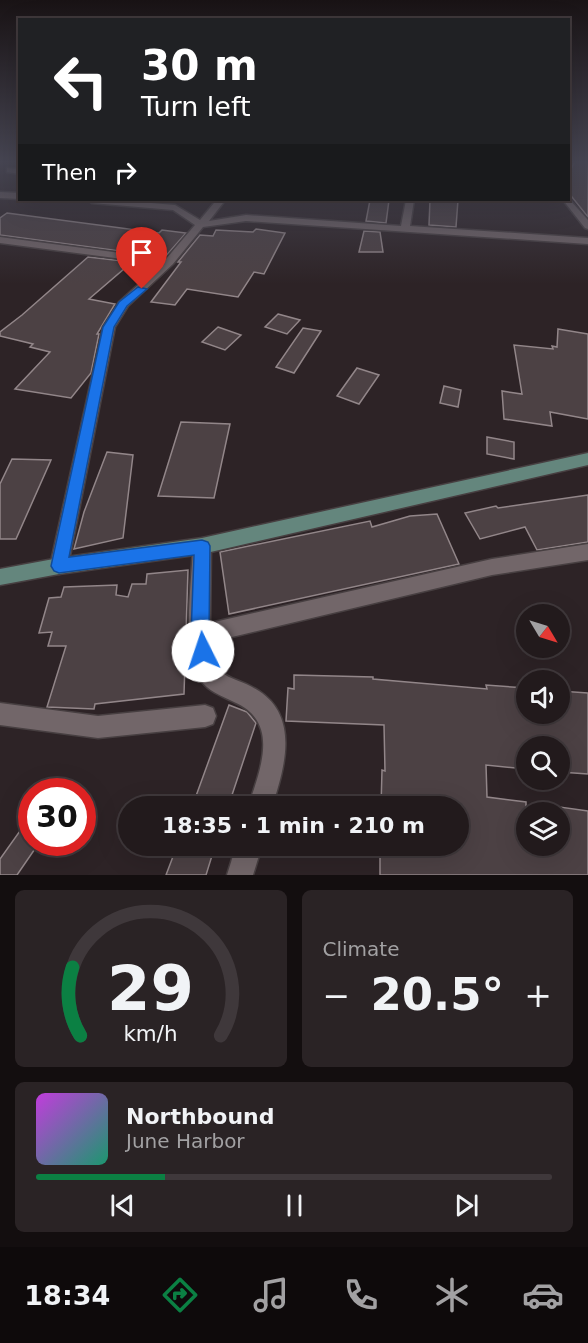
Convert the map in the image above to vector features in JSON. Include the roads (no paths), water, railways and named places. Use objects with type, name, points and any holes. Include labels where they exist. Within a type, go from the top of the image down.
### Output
[{"type":"street","points":[[111,202],[175,208],[201,225],[246,218],[588,241]]},
{"type":"street","points":[[59,566],[109,327],[123,304],[169,262],[218,202]]},
{"type":"street","points":[[405,229],[410,202]]},
{"type":"street","points":[[568,202],[588,226]]},
{"type":"street","points":[[0,240],[169,262]]},
{"type":"street","points":[[2,581],[59,566],[202,546],[588,459]]},
{"type":"street","points":[[202,546],[200,635],[205,666],[210,675],[221,685],[262,706],[272,723],[275,744],[273,765],[263,796]]},
{"type":"street","points":[[200,635],[492,567],[588,552]]},
{"type":"street","points":[[0,714],[98,727],[205,716]]},
{"type":"street","points":[[240,875],[246,856]]}]
